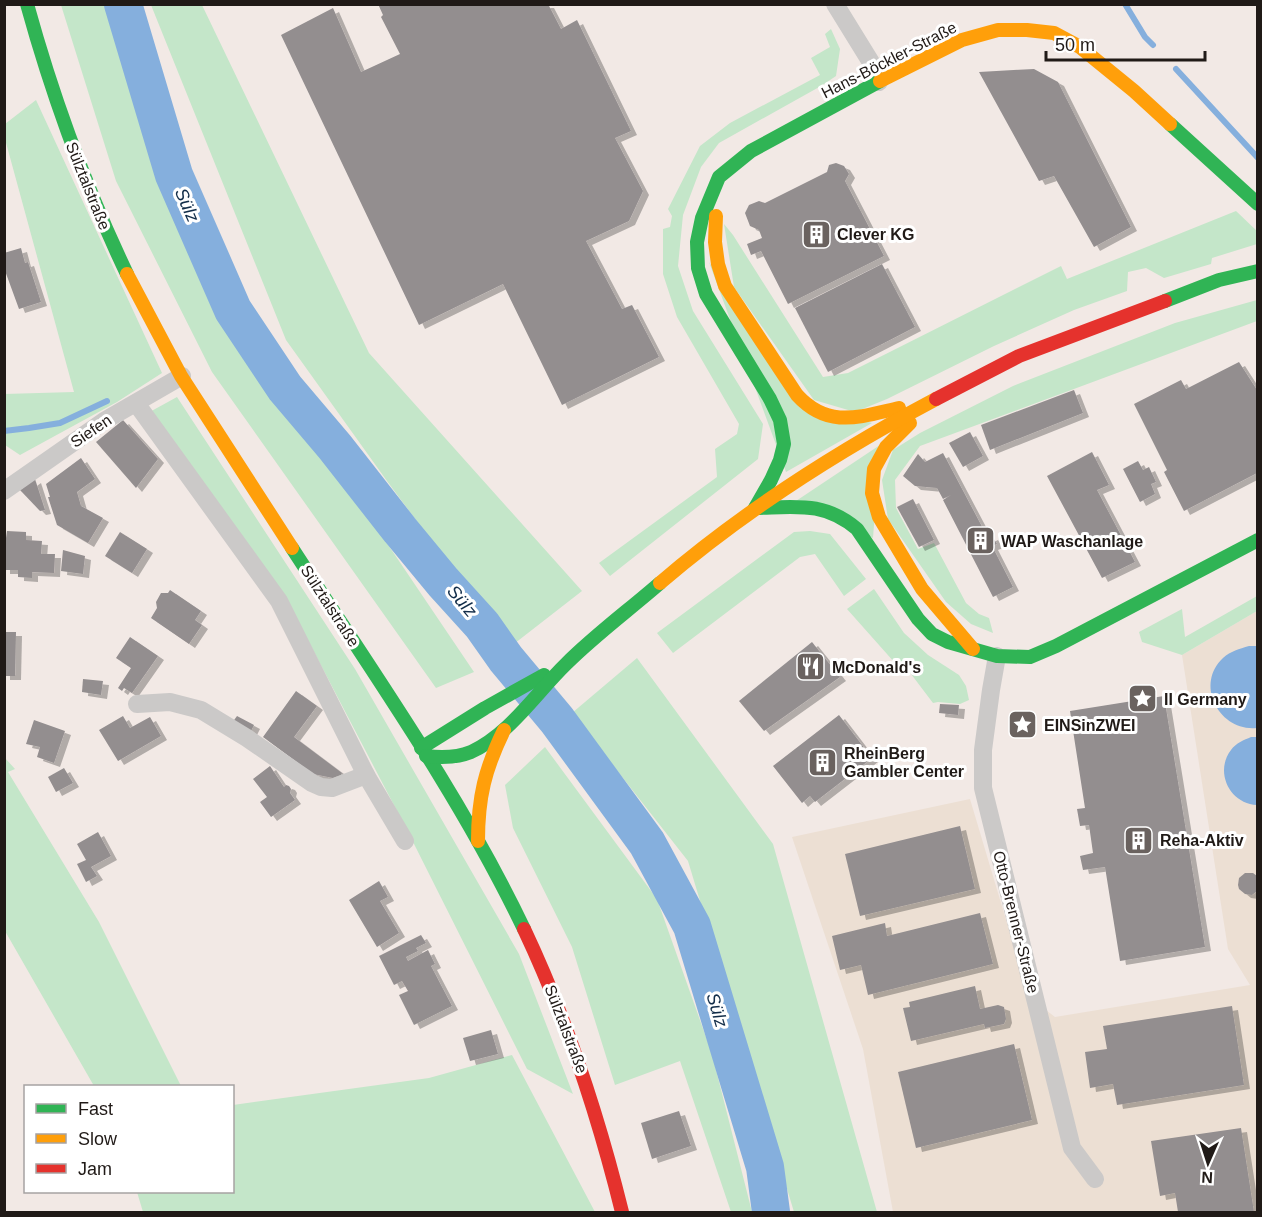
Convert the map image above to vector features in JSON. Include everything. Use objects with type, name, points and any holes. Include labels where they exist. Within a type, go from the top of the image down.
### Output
[{"type":"main road","name":"Sülztalstraße","points":[[27,4],[58,108],[94,203],[168,353],[240,469],[392,701],[506,891],[535,951],[570,1034],[597,1116],[622,1212]]},
{"type":"main road","name":"Hans-Böckler-Straße","points":[[755,508],[780,460],[784,444],[780,420],[770,399],[706,294],[698,268],[697,242],[702,218],[719,177],[751,152],[879,82],[962,40],[998,30],[1027,30],[1054,33],[1080,47],[1134,91],[1257,204]]},
{"type":"main road","points":[[737,162],[715,219],[718,264],[724,286],[797,394],[811,409],[830,417],[854,418],[936,399]]},
{"type":"main road","points":[[424,752],[441,758],[454,758],[485,744],[504,730],[566,663],[671,573],[755,508],[890,423],[1019,356],[1219,280],[1257,271]]},
{"type":"main road","points":[[936,399],[886,447],[874,469],[872,492],[879,517],[922,588],[973,649]]},
{"type":"main road","points":[[755,508],[803,507],[826,510],[844,518],[857,529],[918,619],[932,634],[948,642],[997,656],[1029,657],[1056,646],[1257,540]]},
{"type":"main road","points":[[424,752],[485,708],[566,663]]},
{"type":"main road","points":[[478,841],[480,793],[486,770],[504,730]]},
{"type":"street","points":[[835,4],[872,64],[879,82]]},
{"type":"street","name":"Siefen","points":[[4,491],[104,421],[182,376]]},
{"type":"street","points":[[136,403],[279,601],[366,775],[405,842]]},
{"type":"street","name":"Otto-Brenner-Straße","points":[[997,656],[983,750],[983,788],[1072,1148],[1095,1179]]},
{"type":"street","points":[[137,704],[170,702],[201,710],[321,787],[332,788],[366,775]]},
{"type":"shaded area","points":[[1257,611],[1257,1212],[893,1212],[863,1049],[792,837],[970,799],[1029,997],[1055,1017],[1250,985],[1228,949],[1182,655]]},
{"type":"green space","points":[[61,5],[115,5],[181,199],[295,407],[474,672],[436,688],[212,372],[116,181]]},
{"type":"green space","points":[[151,5],[202,5],[369,353],[582,591],[510,647],[286,340]]},
{"type":"green space","points":[[831,29],[840,49],[836,76],[719,143],[701,167],[683,215],[678,266],[693,311],[763,424],[758,459],[610,576],[599,563],[717,477],[715,449],[737,434],[739,424],[677,317],[663,274],[663,229],[670,227],[672,216],[668,209],[700,146],[730,123],[820,75],[811,58],[830,47],[825,34]]},
{"type":"green space","points":[[36,100],[162,373],[117,402],[20,455],[5,445],[4,394],[74,392],[5,139],[5,124]]},
{"type":"green space","points":[[1236,211],[1258,232],[1257,244],[1212,258],[1211,264],[1164,278],[1146,268],[1128,272],[1127,291],[1074,310],[855,412],[814,400],[734,287],[724,224],[823,377],[848,373],[1061,266],[1067,279]]},
{"type":"green space","points":[[709,262],[791,397],[872,423],[786,472]]},
{"type":"green space","points":[[1257,300],[1257,321],[920,446],[895,480],[896,508],[918,549],[934,543],[966,603],[979,614],[989,618],[993,633],[971,624],[946,602],[888,519],[882,480],[893,450],[920,433],[1013,386],[1175,323]]},
{"type":"green space","points":[[177,397],[355,669],[519,954],[573,1094],[527,1069],[409,834],[289,604],[146,414]]},
{"type":"green space","points":[[880,445],[873,538],[796,501]]},
{"type":"green space","points":[[810,531],[830,534],[866,579],[844,596],[815,554],[800,557],[673,653],[657,633],[794,532]]},
{"type":"green space","points":[[874,589],[904,633],[928,655],[959,675],[966,686],[969,700],[960,704],[933,703],[908,670],[903,672],[847,609]]},
{"type":"green space","points":[[1257,596],[1257,611],[1182,655],[1142,642],[1139,632],[1182,609],[1185,637]]},
{"type":"green space","points":[[637,658],[773,844],[877,1212],[794,1212],[688,861],[572,713]]},
{"type":"green space","points":[[545,747],[657,899],[712,1054],[752,1212],[731,1212],[680,1061],[615,1085],[572,947],[513,828],[505,785]]},
{"type":"green space","points":[[5,758],[15,769],[8,772],[99,922],[180,1085],[93,1085],[5,931]]},
{"type":"green space","points":[[512,1055],[595,1212],[143,1212],[137,1193],[234,1193],[234,1105],[429,1078]]},
{"type":"water","points":[[1249,646],[1258,646],[1257,728],[1232,723],[1215,705],[1211,693],[1211,681],[1215,669],[1223,658]]},
{"type":"water","points":[[1251,737],[1257,737],[1257,805],[1247,803],[1232,793],[1224,768],[1231,750]]},
{"type":"building","points":[[378,4],[548,4],[561,29],[577,20],[631,131],[615,138],[643,191],[629,221],[586,241],[622,309],[632,305],[659,357],[562,405],[503,284],[419,325],[281,35],[333,8],[361,72],[400,54],[381,17],[383,15]]},
{"type":"building","points":[[1034,69],[1058,82],[1131,227],[1094,247],[1054,176],[1039,181],[979,72]]},
{"type":"building","name":"Clever KG","points":[[836,163],[844,166],[849,174],[845,181],[884,256],[788,304],[761,251],[751,255],[747,244],[762,238],[759,230],[750,226],[745,213],[749,205],[759,201],[765,203],[827,172],[829,165]]},
{"type":"building","points":[[21,248],[41,302],[19,309],[4,268],[4,253]]},
{"type":"building","points":[[882,264],[915,327],[828,372],[795,308]]},
{"type":"building","points":[[1239,362],[1257,390],[1257,473],[1184,511],[1164,472],[1167,470],[1134,404],[1181,380],[1186,389]]},
{"type":"building","points":[[1074,390],[1083,413],[990,450],[981,425]]},
{"type":"building","points":[[123,420],[158,459],[136,488],[96,442]]},
{"type":"building","points":[[970,432],[983,456],[963,467],[949,443]]},
{"type":"building","points":[[1092,452],[1109,485],[1097,490],[1135,562],[1102,578],[1047,476]]},
{"type":"building","name":"WAP Waschanlage","points":[[943,453],[988,538],[992,536],[997,544],[992,546],[1013,587],[993,597],[943,500],[951,495],[943,499],[937,488],[915,486],[903,476],[918,454],[925,462]]},
{"type":"building","points":[[81,458],[95,479],[77,492],[81,506],[103,518],[88,543],[57,525],[46,484]]},
{"type":"building","points":[[1138,461],[1143,470],[1149,467],[1156,482],[1151,484],[1155,494],[1140,502],[1123,469]]},
{"type":"building","points":[[35,479],[45,510],[40,511],[20,490]]},
{"type":"building","points":[[913,499],[934,540],[919,547],[897,507]]},
{"type":"building","points":[[7,531],[26,532],[26,540],[42,541],[41,554],[55,554],[54,573],[32,572],[32,578],[18,577],[18,570],[4,570],[4,538],[6,538]]},
{"type":"building","points":[[120,532],[147,549],[132,573],[105,556]]},
{"type":"building","points":[[63,550],[85,556],[83,574],[61,571]]},
{"type":"building","points":[[170,590],[201,611],[195,620],[202,625],[189,644],[151,618],[157,608],[156,602],[161,593],[168,593]]},
{"type":"building","points":[[4,632],[16,632],[15,676],[4,676]]},
{"type":"building","points":[[130,637],[158,656],[132,693],[124,688],[122,691],[118,688],[131,668],[116,658]]},
{"type":"building","points":[[812,642],[840,677],[764,731],[739,701]]},
{"type":"building","points":[[83,679],[103,681],[101,695],[82,692]]},
{"type":"building","points":[[296,691],[317,706],[294,737],[342,773],[341,775],[333,778],[313,774],[263,737]]},
{"type":"building","name":"Reha-Aktiv","points":[[1164,696],[1205,947],[1120,961],[1105,867],[1083,870],[1080,856],[1093,853],[1089,825],[1080,826],[1077,809],[1085,808],[1070,711]]},
{"type":"building","points":[[940,704],[959,705],[958,715],[939,713]]},
{"type":"building","name":"RheinBerg Gambler Center","points":[[839,715],[872,758],[815,802],[810,796],[802,803],[773,766]]},
{"type":"building","points":[[123,716],[130,728],[150,717],[161,736],[118,761],[99,730]]},
{"type":"building","points":[[237,716],[254,725],[249,735],[232,723]]},
{"type":"building","points":[[34,720],[65,731],[54,763],[37,757],[40,747],[26,744]]},
{"type":"building","points":[[270,766],[284,787],[289,786],[290,793],[295,800],[271,817],[260,802],[267,797],[253,779]]},
{"type":"building","points":[[64,768],[73,783],[56,792],[48,777]]},
{"type":"building","points":[[960,826],[975,889],[860,916],[845,854]]},
{"type":"building","points":[[98,832],[111,856],[91,867],[97,876],[86,882],[77,864],[86,860],[77,844]]},
{"type":"building","points":[[1245,873],[1253,873],[1257,876],[1257,891],[1252,895],[1245,894],[1239,889],[1239,878]]},
{"type":"building","points":[[379,881],[388,897],[380,901],[399,933],[377,947],[349,900]]},
{"type":"building","points":[[980,913],[993,964],[868,995],[861,965],[840,970],[832,936],[885,923],[887,936]]},
{"type":"building","points":[[421,935],[426,943],[416,948],[418,951],[406,957],[408,961],[428,950],[435,964],[431,966],[452,1006],[414,1025],[399,995],[408,991],[402,981],[394,985],[379,956]]},
{"type":"building","points":[[975,986],[980,1009],[998,1005],[1004,1007],[1006,1019],[1004,1024],[985,1028],[984,1024],[911,1041],[903,1008],[910,1007],[909,1002]]},
{"type":"building","points":[[1232,1006],[1244,1085],[1117,1105],[1113,1084],[1090,1088],[1085,1052],[1107,1049],[1103,1026]]},
{"type":"building","points":[[491,1030],[498,1054],[470,1061],[463,1038]]},
{"type":"building","points":[[1014,1044],[1032,1120],[916,1148],[898,1072]]},
{"type":"building","points":[[679,1111],[691,1146],[652,1159],[641,1123]]},
{"type":"building","points":[[1241,1128],[1254,1212],[1178,1212],[1175,1193],[1160,1196],[1151,1141]]},
{"type":"waterway","name":"Sülz","points":[[123,4],[174,175],[233,310],[285,388],[443,582],[482,625],[506,659],[557,720],[647,843],[692,926],[765,1167],[771,1212]]},
{"type":"waterway","points":[[1125,4],[1145,37],[1153,45]]},
{"type":"waterway","points":[[1176,69],[1258,158]]},
{"type":"waterway","points":[[4,431],[60,423],[107,401]]},
{"type":"traffic: fast","points":[[27,4],[71,141],[97,208],[127,274]]},
{"type":"traffic: fast","points":[[755,508],[780,460],[784,444],[780,420],[770,399],[706,294],[698,268],[697,242],[702,218],[719,177],[751,151],[880,81]]},
{"type":"traffic: fast","points":[[1170,124],[1258,204]]},
{"type":"traffic: fast","points":[[1165,301],[1219,280],[1258,271]]},
{"type":"traffic: fast","points":[[755,508],[809,508],[821,510],[845,520],[857,529],[918,619],[932,634],[948,642],[997,656],[1030,657],[1056,646],[1258,540]]},
{"type":"traffic: fast","points":[[292,548],[444,783],[499,879],[524,929]]},
{"type":"traffic: fast","points":[[426,756],[449,757],[465,754],[498,735],[577,653],[660,583]]},
{"type":"traffic: fast","points":[[421,748],[544,675]]},
{"type":"traffic: slow","points":[[880,81],[962,40],[998,30],[1054,33],[1080,47],[1170,124]]},
{"type":"traffic: slow","points":[[716,216],[715,242],[718,264],[725,286],[797,395],[820,413],[845,418],[899,408]]},
{"type":"traffic: slow","points":[[127,274],[181,376],[292,548]]},
{"type":"traffic: slow","points":[[660,583],[725,531],[793,483],[863,439],[936,399]]},
{"type":"traffic: slow","points":[[910,423],[886,447],[874,469],[872,493],[879,517],[922,589],[973,649]]},
{"type":"traffic: slow","points":[[478,841],[479,811],[484,784],[504,730]]},
{"type":"traffic: jam","points":[[936,399],[1019,356],[1165,301]]},
{"type":"traffic: jam","points":[[524,929],[568,1033],[603,1140],[622,1212]]},
{"type":"place","name":"Clever KG","points":[[816,234]]},
{"type":"place","name":"WAP Waschanlage","points":[[980,541]]},
{"type":"place","name":"McDonald's","points":[[811,667]]},
{"type":"place","name":"II Germany","points":[[1143,699]]},
{"type":"place","name":"EINSinZWEI","points":[[1023,725]]},
{"type":"place","name":"RheinBerg Gambler Center","points":[[823,762]]},
{"type":"place","name":"Reha-Aktiv","points":[[1139,840]]}]
